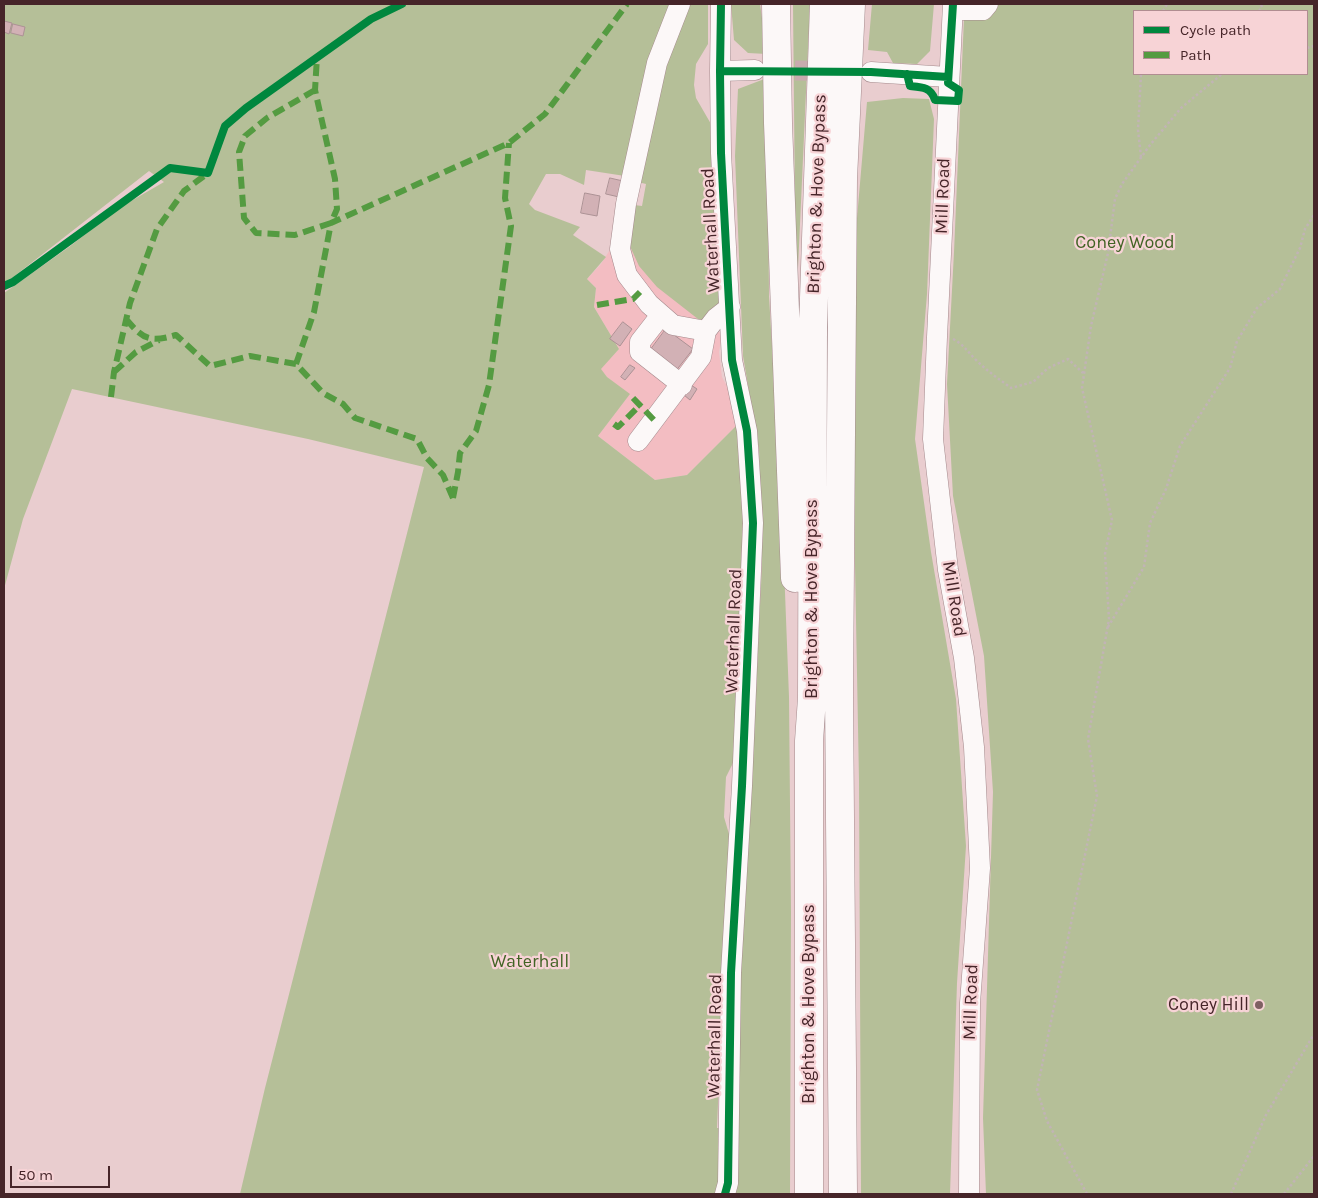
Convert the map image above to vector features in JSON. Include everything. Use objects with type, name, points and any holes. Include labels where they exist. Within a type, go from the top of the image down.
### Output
[{"type":"highway","points":[[776,4],[778,123],[799,695],[809,741]]},
{"type":"highway","name":"Brighton & Hove Bypass","points":[[809,1194],[809,741],[812,698],[812,327],[824,4]]},
{"type":"highway","name":"Brighton & Hove Bypass","points":[[843,1194],[839,703],[843,179],[851,4]]},
{"type":"street","points":[[680,4],[657,63],[626,204],[620,250],[624,268],[631,281],[649,304],[673,325],[706,331]]},
{"type":"street","name":"Waterhall Road","points":[[721,4],[720,71],[723,212],[732,360],[747,431],[753,523],[731,973],[728,1183],[724,1194]]},
{"type":"street","points":[[953,7],[983,10],[988,4]]},
{"type":"street","name":"Mill Road","points":[[953,7],[948,77],[933,439],[948,570],[964,658],[975,757],[980,868],[970,1003],[969,1194]]},
{"type":"street","points":[[720,71],[755,70]]},
{"type":"street","points":[[871,72],[948,77]]},
{"type":"street","points":[[638,441],[682,385],[701,357],[706,331],[716,318],[730,307]]},
{"type":"street","points":[[661,315],[640,342],[640,352],[682,385]]},
{"type":"path","points":[[1141,75],[1138,130],[1141,157]]},
{"type":"path","points":[[1086,1194],[1047,1121],[1036,1090],[1097,796],[1088,739],[1109,619],[1104,554],[1112,520],[1082,388],[1090,326],[1108,253],[1116,199],[1122,184],[1141,157],[1181,108],[1221,75]]},
{"type":"path","points":[[1107,629],[1144,567],[1150,523],[1166,489],[1180,446],[1230,368],[1237,341],[1257,308],[1280,289],[1300,248],[1305,229],[1314,215]]},
{"type":"path","points":[[962,344],[992,375],[1011,388],[1033,382],[1048,368],[1068,359],[1084,373]]},
{"type":"path","points":[[1231,1194],[1266,1115],[1314,1034]]},
{"type":"path","points":[[1284,1194],[1314,1156]]},
{"type":"shaded area","points":[[630,236],[698,319],[722,334],[719,352],[722,377],[736,403],[738,424],[687,475],[655,480],[598,436],[629,395],[600,369],[619,349],[594,307],[596,288],[587,279],[601,264],[611,248]]},
{"type":"green space","name":"Waterhall","points":[[4,4],[675,4],[625,176],[586,170],[584,185],[560,174],[546,174],[529,204],[535,210],[580,227],[573,235],[606,257],[587,279],[596,288],[594,307],[619,349],[601,369],[607,377],[630,394],[598,436],[655,480],[687,475],[738,424],[743,521],[734,761],[726,777],[724,817],[729,834],[717,1128],[724,1128],[718,1194],[240,1194],[265,1088],[424,467],[308,439],[72,389],[23,519],[4,589],[4,293],[69,247],[119,208],[164,182],[149,171],[12,278],[4,282]]},
{"type":"green space","points":[[687,4],[708,4],[708,44],[696,64],[694,85],[696,98],[711,124],[715,244],[721,301],[704,320],[698,319],[657,287],[639,266],[629,244],[634,205],[642,206],[646,184],[638,182],[662,70]]},
{"type":"green space","points":[[731,4],[760,4],[767,54],[748,53],[734,40]]},
{"type":"green space","points":[[793,4],[810,4],[796,312]]},
{"type":"green space","points":[[872,4],[934,4],[930,51],[917,64],[893,63],[887,52],[868,50]]},
{"type":"green space","name":"Coney Wood","points":[[997,4],[1314,4],[1314,1194],[986,1194],[983,1118],[993,792],[984,656],[953,496],[947,384],[964,18]]},
{"type":"green space","points":[[767,78],[769,296],[782,514],[789,697],[791,912],[790,1194],[731,1194],[743,894],[762,564],[759,450],[743,356],[735,156],[738,89]]},
{"type":"green space","points":[[903,98],[929,99],[934,119],[927,294],[915,439],[931,552],[956,699],[966,846],[957,983],[950,1194],[861,1194],[859,780],[853,459],[854,253],[867,102]]},
{"type":"building","points":[[4,21],[12,23],[9,34],[4,32]]},
{"type":"building","points":[[13,24],[25,27],[23,36],[11,33]]},
{"type":"building","points":[[610,178],[623,181],[619,197],[606,194]]},
{"type":"building","points":[[585,193],[600,196],[597,216],[581,213]]},
{"type":"building","points":[[623,322],[632,329],[620,346],[610,339]]},
{"type":"building","points":[[666,329],[693,349],[675,372],[649,352]]},
{"type":"building","points":[[630,365],[635,368],[625,380],[621,377]]},
{"type":"building","points":[[691,385],[697,389],[690,400],[684,395]]},
{"type":"tunnel","points":[[765,70],[836,71]]},
{"type":"marked path","points":[[296,364],[314,312],[331,223],[509,143],[545,114],[627,4]]},
{"type":"marked path","points":[[315,90],[267,118],[245,136],[239,152],[244,218],[256,233],[295,235],[331,223],[337,209],[335,179],[315,90],[317,57]]},
{"type":"marked path","points":[[453,498],[460,453],[476,431],[489,385],[511,226],[505,198],[509,143]]},
{"type":"marked path","points":[[111,397],[114,372],[130,303],[157,229],[184,191],[208,173]]},
{"type":"marked path","points":[[597,305],[633,299],[640,292]]},
{"type":"marked path","points":[[126,319],[137,331],[147,338],[159,339],[176,335],[210,366],[250,356],[296,364],[323,393],[343,404],[355,418],[417,439],[427,458],[443,475],[453,498]]},
{"type":"marked path","points":[[114,372],[136,352],[159,340]]},
{"type":"marked path","points":[[633,398],[654,420]]},
{"type":"marked path","points":[[614,424],[618,427],[640,405]]},
{"type":"cycle path","points":[[4,286],[13,282],[170,168],[208,173],[225,126],[246,108],[371,19],[402,4]]},
{"type":"cycle path","points":[[721,4],[721,153],[732,360],[747,431],[753,523],[742,786],[731,973],[728,1183],[725,1194]]},
{"type":"cycle path","points":[[907,74],[910,86],[922,87],[928,90],[935,100],[958,101],[959,90],[948,83],[953,4]]},
{"type":"cycle path","points":[[720,71],[871,72],[948,77]]},
{"type":"place","name":"Coney Hill","points":[[1259,1005]]}]
